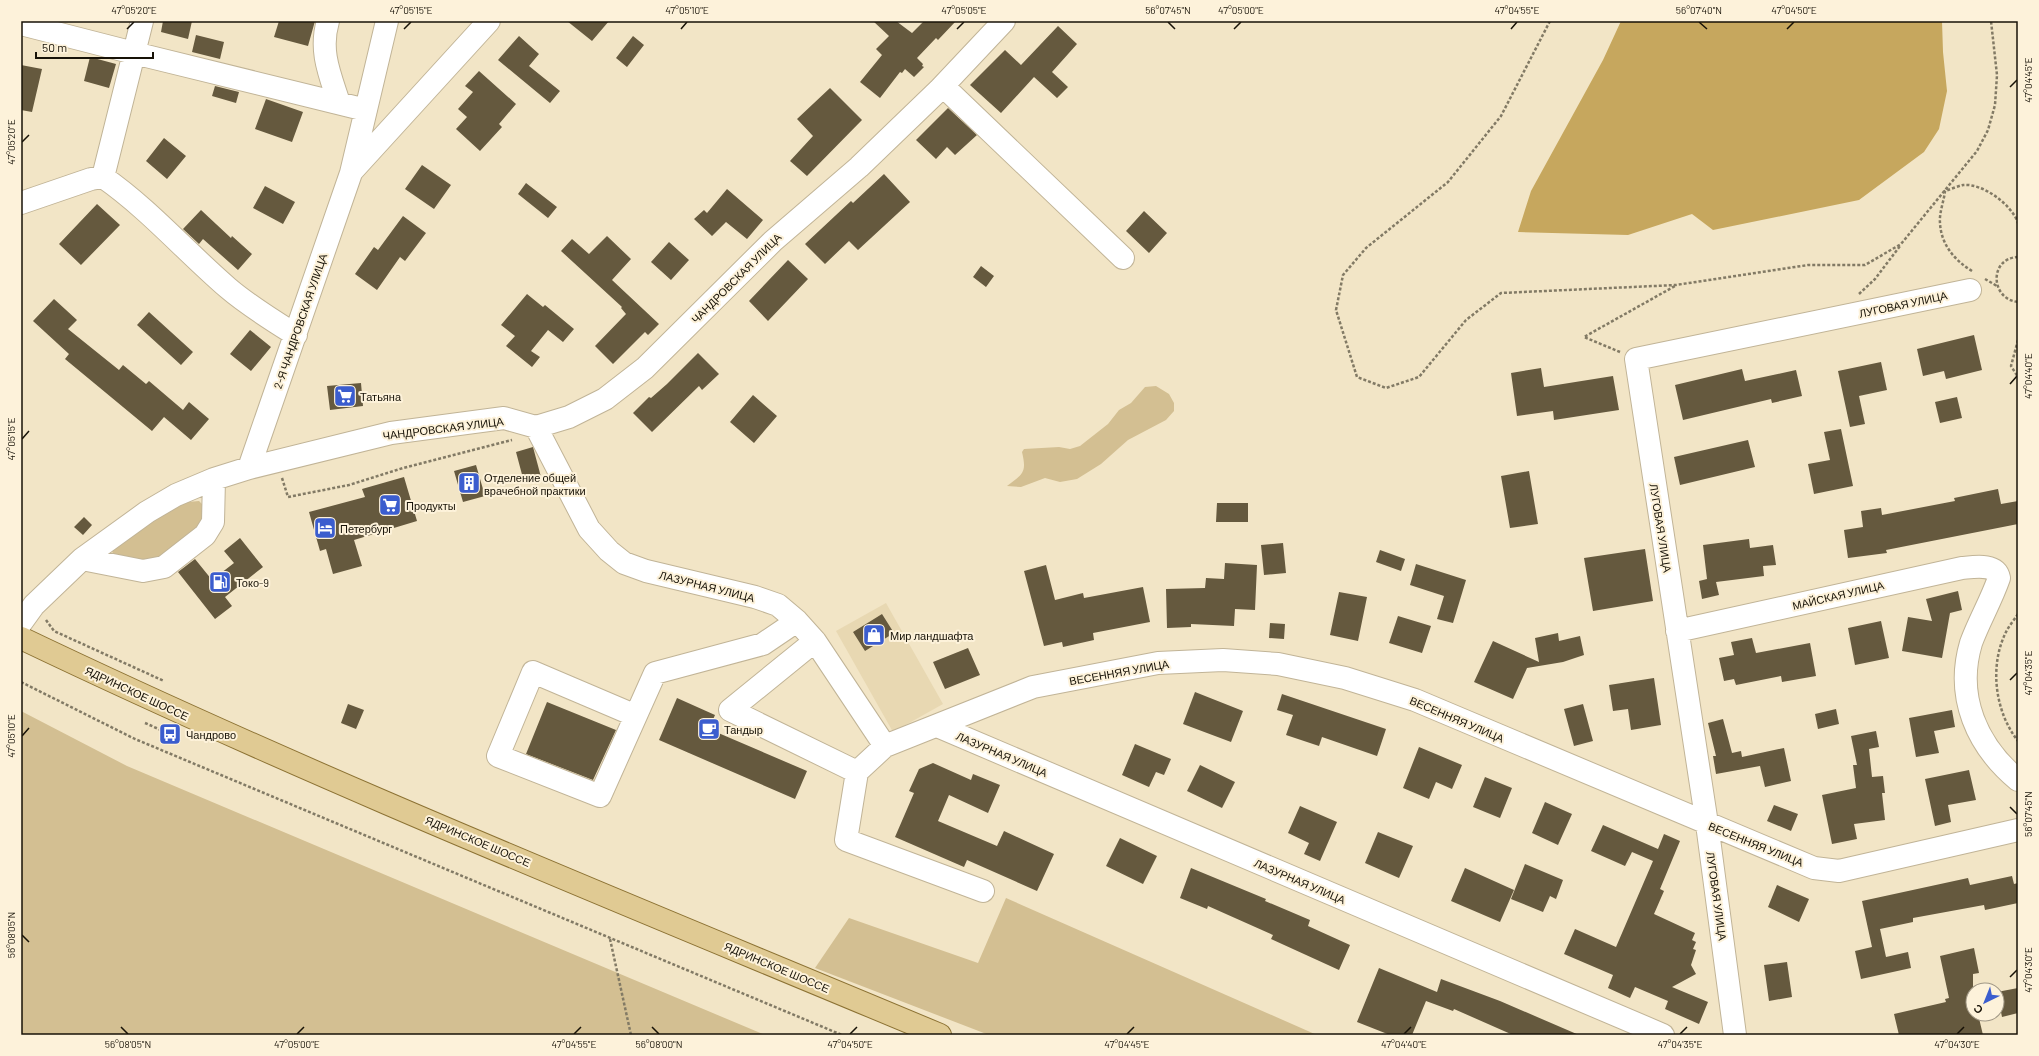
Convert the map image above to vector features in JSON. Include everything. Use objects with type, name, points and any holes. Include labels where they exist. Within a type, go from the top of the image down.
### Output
[{"type":"main road","name":"ЯДРИНСКОЕ ШОССЕ","points":[[21,638],[154,702],[267,752],[940,1035]]},
{"type":"street","points":[[103,177],[142,21]]},
{"type":"street","points":[[328,21],[324,33],[325,62],[339,103]]},
{"type":"street","name":"2-Я ЧАНДРОВСКАЯ УЛИЦА","points":[[249,468],[351,173],[386,21]]},
{"type":"street","name":"2-Я ЧАНДРОВСКАЯ УЛИЦА","points":[[351,173],[489,21]]},
{"type":"street","name":"ЧАНДРОВСКАЯ УЛИЦА","points":[[21,623],[34,605],[82,559],[147,512],[176,495],[214,479],[249,468],[398,432],[504,418],[536,426],[569,417],[598,402],[645,368],[773,241],[859,166],[943,86],[1004,21]]},
{"type":"street","points":[[21,24],[366,110]]},
{"type":"street","points":[[943,86],[1123,258]]},
{"type":"street","points":[[21,203],[91,179],[103,177],[120,189],[168,231],[228,288],[256,310],[296,335]]},
{"type":"street","name":"ЛУГОВАЯ УЛИЦА","points":[[1735,1035],[1707,824],[1636,359],[1977,281]]},
{"type":"street","name":"ЛАЗУРНАЯ УЛИЦА","points":[[536,426],[589,529],[610,551],[624,563],[646,571],[756,596],[778,605],[815,641],[884,746]]},
{"type":"street","points":[[82,559],[143,571],[164,567],[205,535],[213,522],[214,479]]},
{"type":"street","name":"МАЙСКАЯ УЛИЦА","points":[[1677,631],[1962,568],[1983,567],[1993,570],[1998,574],[1999,578],[1982,614],[1971,645],[1966,670],[1967,692],[1974,725],[1987,748],[2016,775]]},
{"type":"street","points":[[634,715],[533,672],[498,756],[600,796],[634,715],[655,673],[763,644],[797,622]]},
{"type":"street","points":[[815,641],[730,710],[857,772]]},
{"type":"street","name":"ВЕСЕННЯЯ УЛИЦА","points":[[884,746],[1033,687],[1158,663],[1223,660],[1278,664],[1345,678],[1415,700],[1814,868],[1839,871],[2018,830]]},
{"type":"street","name":"ЛАЗУРНАЯ УЛИЦА","points":[[937,726],[1663,1035]]},
{"type":"street","points":[[884,746],[857,772],[846,840],[983,891]]},
{"type":"path","points":[[1550,21],[1501,116],[1448,182],[1366,248],[1343,275],[1336,310],[1357,377],[1386,388],[1419,377],[1466,320],[1501,293],[1676,286],[1808,265],[1865,265],[1901,244]]},
{"type":"path","points":[[1853,299],[1875,279],[1901,244],[1977,151],[1988,130],[1995,104],[1997,76],[1991,21]]},
{"type":"path","points":[[1945,191],[1964,185],[1982,189],[2003,201],[2018,223]]},
{"type":"path","points":[[1945,191],[1940,222],[1944,242],[1951,254],[1977,281],[1997,286]]},
{"type":"path","points":[[2018,257],[2008,259],[2002,264],[1998,270],[1997,286],[2004,297],[2018,302]]},
{"type":"path","points":[[1636,359],[1584,337],[1676,286]]},
{"type":"path","points":[[2018,340],[2011,366],[2018,376]]},
{"type":"path","points":[[277,461],[288,497],[349,485],[403,468],[522,437],[536,426]]},
{"type":"path","points":[[34,605],[54,631],[164,681]]},
{"type":"path","points":[[2018,614],[2006,633],[1997,665],[1998,698],[2009,730],[2018,741]]},
{"type":"path","points":[[21,682],[135,739],[842,1035]]},
{"type":"path","points":[[145,723],[170,734]]},
{"type":"path","points":[[610,938],[631,1035]]},
{"type":"shaded area","points":[[1621,21],[1942,21],[1943,52],[1947,91],[1939,129],[1924,152],[1859,200],[1713,230],[1692,214],[1628,235],[1518,232],[1531,191],[1603,60]]},
{"type":"shaded area","points":[[1156,386],[1169,394],[1174,403],[1174,411],[1166,420],[1128,440],[1101,464],[1077,479],[1060,482],[1045,478],[1021,487],[1007,486],[1020,476],[1024,469],[1022,452],[1024,449],[1059,447],[1070,449],[1080,446],[1108,424],[1119,410],[1131,403],[1145,387]]},
{"type":"shaded area","points":[[199,501],[205,507],[199,527],[152,562],[112,557],[113,548],[177,503]]},
{"type":"shaded area","points":[[886,603],[943,704],[893,732],[836,631]]},
{"type":"shaded area","points":[[21,711],[127,766],[765,1035],[21,1035]]},
{"type":"shaded area","points":[[1006,898],[1317,1035],[989,1035],[815,968],[849,918],[978,963]]},
{"type":"building","points":[[163,21],[192,21],[188,39],[161,32]]},
{"type":"building","points":[[279,21],[315,21],[308,46],[274,37]]},
{"type":"building","points":[[567,21],[609,21],[592,41]]},
{"type":"building","points":[[873,21],[896,21],[912,33],[924,21],[956,21],[938,40],[936,38],[917,58],[924,67],[914,77],[905,69],[902,73],[900,72],[880,98],[860,82],[882,55],[876,49],[889,36]]},
{"type":"building","points":[[1058,26],[1077,44],[1052,72],[1068,87],[1057,98],[1034,77],[1001,113],[970,85],[1005,50],[1021,65]]},
{"type":"building","points":[[196,35],[224,42],[220,59],[192,52]]},
{"type":"building","points":[[519,36],[539,54],[529,66],[560,91],[550,103],[498,60]]},
{"type":"building","points":[[633,36],[644,45],[627,67],[616,58]]},
{"type":"building","points":[[90,57],[116,64],[109,88],[84,81]]},
{"type":"building","points":[[21,65],[42,69],[32,112],[21,110]]},
{"type":"building","points":[[479,71],[516,104],[499,124],[502,127],[480,151],[456,129],[467,117],[458,109],[473,92],[465,86]]},
{"type":"building","points":[[215,86],[239,92],[236,103],[212,96]]},
{"type":"building","points":[[830,88],[862,120],[807,176],[790,161],[813,136],[797,119]]},
{"type":"building","points":[[266,99],[303,112],[292,142],[255,129]]},
{"type":"building","points":[[948,108],[977,135],[955,155],[947,147],[936,159],[916,140]]},
{"type":"building","points":[[164,138],[186,156],[167,179],[146,161]]},
{"type":"building","points":[[422,165],[451,185],[434,209],[405,189]]},
{"type":"building","points":[[884,174],[910,202],[858,250],[849,241],[825,264],[805,244],[851,201],[853,203]]},
{"type":"building","points":[[526,183],[557,207],[548,218],[518,194]]},
{"type":"building","points":[[265,186],[295,202],[283,224],[253,208]]},
{"type":"building","points":[[727,189],[763,220],[747,239],[726,222],[712,236],[694,219],[704,210],[707,213]]},
{"type":"building","points":[[97,204],[120,225],[81,265],[59,244]]},
{"type":"building","points":[[201,210],[231,238],[232,236],[252,254],[238,270],[203,239],[199,244],[183,229]]},
{"type":"building","points":[[1144,211],[1167,233],[1149,253],[1126,231]]},
{"type":"building","points":[[403,216],[426,233],[405,261],[400,257],[377,290],[355,274],[374,247],[378,250]]},
{"type":"building","points":[[607,236],[631,259],[612,280],[659,324],[648,335],[645,332],[613,364],[595,346],[626,314],[621,308],[622,307],[561,251],[572,239],[589,254]]},
{"type":"building","points":[[669,242],[689,260],[671,280],[651,262]]},
{"type":"building","points":[[788,260],[808,279],[768,321],[749,301]]},
{"type":"building","points":[[981,266],[994,276],[986,287],[973,277]]},
{"type":"building","points":[[527,294],[543,307],[545,305],[574,329],[563,342],[548,330],[531,351],[540,357],[532,367],[506,346],[515,336],[501,325]]},
{"type":"building","points":[[54,299],[77,320],[68,329],[119,370],[123,365],[146,384],[149,381],[183,410],[189,402],[209,419],[191,440],[164,417],[152,431],[65,359],[69,354],[33,321]]},
{"type":"building","points":[[149,312],[193,352],[181,365],[137,325]]},
{"type":"building","points":[[250,330],[271,347],[251,371],[230,354]]},
{"type":"building","points":[[1974,335],[1982,370],[1946,379],[1944,371],[1923,376],[1917,349]]},
{"type":"building","points":[[698,353],[719,374],[702,390],[699,386],[652,432],[633,413],[649,397],[651,398],[667,384]]},
{"type":"building","points":[[1881,362],[1887,390],[1859,396],[1865,424],[1850,427],[1838,371]]},
{"type":"building","points":[[1541,368],[1544,387],[1613,376],[1619,410],[1554,420],[1553,411],[1517,416],[1511,373]]},
{"type":"building","points":[[1742,369],[1745,381],[1796,370],[1802,396],[1772,403],[1771,399],[1683,420],[1675,385]]},
{"type":"building","name":"Татьяна","points":[[361,383],[363,406],[330,410],[327,386]]},
{"type":"building","points":[[753,395],[777,416],[754,443],[730,422]]},
{"type":"building","points":[[1957,397],[1962,418],[1940,423],[1935,402]]},
{"type":"building","points":[[1841,429],[1853,486],[1814,494],[1808,464],[1830,460],[1824,432]]},
{"type":"building","points":[[1748,440],[1755,467],[1680,485],[1674,457]]},
{"type":"building","points":[[533,447],[541,477],[524,482],[516,452]]},
{"type":"building","name":"Отделение общей врачебной практики","points":[[476,465],[485,496],[463,502],[454,471]]},
{"type":"building","points":[[1529,471],[1538,524],[1510,528],[1501,476]]},
{"type":"building","points":[[404,477],[417,521],[354,540],[362,566],[333,574],[326,549],[320,551],[309,512],[365,497],[362,489]]},
{"type":"building","points":[[1998,489],[2001,504],[2018,501],[2018,524],[1886,550],[1887,553],[1848,558],[1844,530],[1863,527],[1861,511],[1881,508],[1882,515],[1955,501],[1954,498]]},
{"type":"building","points":[[1217,503],[1248,503],[1248,522],[1216,522]]},
{"type":"building","points":[[84,517],[92,525],[83,535],[74,527]]},
{"type":"building","points":[[240,538],[263,567],[225,597],[232,606],[215,619],[178,572],[195,559],[212,580],[234,563],[224,551]]},
{"type":"building","points":[[1749,539],[1750,548],[1773,545],[1776,565],[1763,566],[1764,576],[1716,582],[1719,595],[1702,599],[1699,581],[1707,579],[1703,545]]},
{"type":"building","points":[[1283,543],[1286,573],[1264,575],[1261,545]]},
{"type":"building","points":[[1645,549],[1653,601],[1593,611],[1584,558]]},
{"type":"building","points":[[1380,550],[1405,559],[1401,571],[1376,562]]},
{"type":"building","points":[[1225,563],[1257,565],[1255,610],[1235,609],[1234,626],[1191,624],[1191,627],[1167,628],[1166,589],[1205,588],[1206,578],[1224,579]]},
{"type":"building","points":[[1416,564],[1466,580],[1453,623],[1437,619],[1444,596],[1410,585]]},
{"type":"building","points":[[1046,565],[1055,600],[1083,593],[1084,598],[1143,587],[1150,622],[1093,633],[1094,640],[1063,647],[1062,642],[1044,646],[1024,571]]},
{"type":"building","points":[[1958,591],[1962,610],[1950,613],[1942,658],[1902,651],[1908,617],[1932,621],[1926,599]]},
{"type":"building","points":[[1339,592],[1367,597],[1358,641],[1330,635]]},
{"type":"building","points":[[882,614],[894,633],[865,651],[853,632]]},
{"type":"building","points":[[1398,616],[1431,626],[1422,653],[1389,643]]},
{"type":"building","points":[[1881,621],[1889,658],[1855,665],[1848,628]]},
{"type":"building","points":[[1270,623],[1285,624],[1284,639],[1269,638]]},
{"type":"building","points":[[1558,633],[1559,641],[1580,636],[1584,655],[1563,662],[1527,668],[1513,699],[1474,682],[1493,641],[1539,662],[1535,638]]},
{"type":"building","points":[[1752,638],[1756,653],[1810,643],[1816,676],[1782,682],[1781,676],[1736,685],[1734,679],[1724,681],[1719,658],[1734,655],[1731,642]]},
{"type":"building","points":[[968,648],[980,675],[945,689],[933,662]]},
{"type":"building","points":[[1654,678],[1661,725],[1631,730],[1628,709],[1613,711],[1609,685]]},
{"type":"building","points":[[1195,692],[1243,711],[1231,742],[1183,724]]},
{"type":"building","points":[[1282,694],[1386,729],[1377,756],[1322,737],[1319,746],[1286,735],[1293,715],[1277,710]]},
{"type":"building","points":[[677,698],[715,715],[709,729],[807,771],[795,799],[659,740]]},
{"type":"building","points":[[547,702],[616,730],[593,780],[526,754]]},
{"type":"building","points":[[348,704],[364,710],[356,729],[341,723]]},
{"type":"building","points":[[1583,704],[1593,741],[1574,746],[1564,709]]},
{"type":"building","points":[[1836,709],[1839,724],[1818,729],[1815,714]]},
{"type":"building","points":[[1952,710],[1955,727],[1934,731],[1939,753],[1916,757],[1909,718]]},
{"type":"building","points":[[1723,719],[1732,753],[1741,751],[1742,757],[1784,748],[1791,781],[1765,787],[1760,766],[1716,774],[1713,756],[1716,756],[1708,723]]},
{"type":"building","points":[[1876,731],[1879,747],[1869,749],[1872,777],[1883,776],[1885,793],[1882,793],[1885,820],[1854,824],[1857,839],[1832,844],[1822,795],[1856,788],[1853,765],[1857,765],[1851,736]]},
{"type":"building","points":[[1135,744],[1171,759],[1164,775],[1156,772],[1149,787],[1122,775]]},
{"type":"building","points":[[1419,747],[1462,765],[1452,789],[1436,782],[1429,799],[1403,788]]},
{"type":"building","points":[[933,763],[971,780],[973,774],[1000,785],[988,813],[949,795],[938,821],[997,846],[1004,831],[1054,854],[1037,891],[967,860],[964,867],[895,837],[914,793],[909,791],[919,769]]},
{"type":"building","points":[[1200,765],[1235,782],[1222,808],[1187,791]]},
{"type":"building","points":[[1969,770],[1976,800],[1948,805],[1951,822],[1935,826],[1925,779]]},
{"type":"building","points":[[1485,777],[1512,788],[1500,818],[1473,807]]},
{"type":"building","points":[[1545,802],[1572,814],[1558,845],[1532,833]]},
{"type":"building","points":[[1774,805],[1798,814],[1791,831],[1767,821]]},
{"type":"building","points":[[1300,806],[1337,822],[1320,861],[1304,854],[1309,843],[1288,833]]},
{"type":"building","points":[[1603,825],[1658,849],[1664,834],[1680,841],[1660,889],[1664,891],[1654,914],[1695,933],[1692,940],[1696,942],[1693,949],[1696,950],[1691,965],[1696,974],[1672,987],[1708,1002],[1699,1024],[1665,1009],[1668,1001],[1635,987],[1630,998],[1608,988],[1613,975],[1564,954],[1575,929],[1616,947],[1653,861],[1632,852],[1625,866],[1591,851]]},
{"type":"building","points":[[1378,832],[1413,846],[1399,878],[1365,863]]},
{"type":"building","points":[[1120,838],[1157,856],[1143,884],[1106,866]]},
{"type":"building","points":[[1525,864],[1563,880],[1556,899],[1550,896],[1543,912],[1511,899]]},
{"type":"building","points":[[1191,868],[1266,899],[1265,901],[1310,920],[1308,926],[1350,945],[1339,970],[1271,939],[1273,935],[1208,906],[1207,909],[1180,898]]},
{"type":"building","points":[[1465,868],[1514,890],[1500,922],[1451,901]]},
{"type":"building","points":[[2012,876],[2014,884],[2018,883],[2018,903],[1985,910],[1984,905],[1913,918],[1913,922],[1880,929],[1886,957],[1908,952],[1911,968],[1861,979],[1855,951],[1872,947],[1862,901],[1968,878],[1970,885]]},
{"type":"building","points":[[1777,885],[1809,899],[1799,922],[1768,907]]},
{"type":"building","points":[[1974,948],[1979,973],[1973,974],[1973,982],[1965,982],[1965,1022],[1980,1022],[1983,1035],[1899,1035],[1894,1014],[1946,1002],[1945,999],[1949,998],[1940,956]]},
{"type":"building","points":[[1787,962],[1792,997],[1769,1001],[1764,965]]},
{"type":"building","points":[[1379,968],[1437,992],[1441,979],[1500,1001],[1579,1035],[1513,1035],[1454,1009],[1453,1011],[1426,1001],[1412,1035],[1390,1035],[1357,1022]]},
{"type":"building","points":[[2018,988],[2018,1013],[2005,1016],[2005,990]]},
{"type":"place","name":"Татьяна","points":[[345,396]]},
{"type":"place","name":"Отделение общей врачебной практики","points":[[469,483]]},
{"type":"place","name":"Продукты","points":[[390,505]]},
{"type":"place","name":"Петербург","points":[[325,528]]},
{"type":"place","name":"Токо-9","points":[[220,582]]},
{"type":"place","name":"Мир ландшафта","points":[[874,635]]},
{"type":"place","name":"Тандыр","points":[[709,729]]},
{"type":"place","name":"Чандрово","points":[[170,734]]}]
